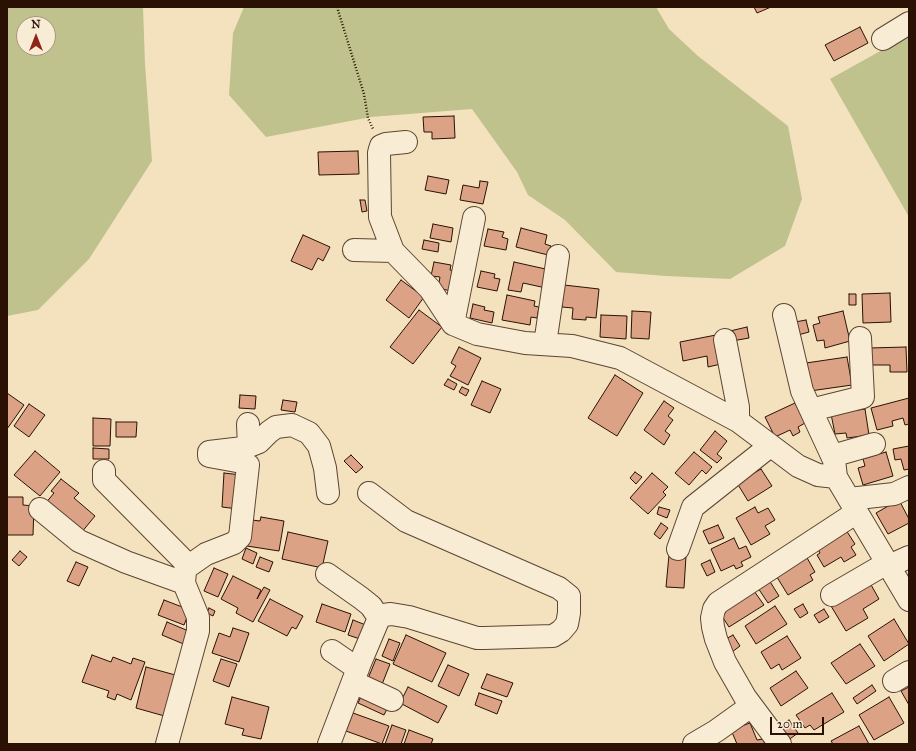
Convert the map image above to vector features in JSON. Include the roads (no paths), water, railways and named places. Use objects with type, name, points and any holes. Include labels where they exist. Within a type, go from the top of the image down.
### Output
[{"type":"street","points":[[883,39],[909,23]]},
{"type":"street","points":[[406,142],[386,144],[381,146],[378,153],[380,217],[393,251],[430,289],[453,324],[477,334],[525,342],[572,346],[620,358],[738,421],[798,466],[818,475],[836,477]]},
{"type":"street","points":[[453,324],[474,218]]},
{"type":"street","points":[[354,250],[393,251]]},
{"type":"street","points":[[545,344],[558,256]]},
{"type":"street","points":[[784,315],[802,392],[834,460],[836,477],[909,600]]},
{"type":"street","points":[[811,410],[863,398],[860,338]]},
{"type":"street","points":[[725,340],[738,407],[738,421]]},
{"type":"street","points":[[248,424],[250,446]]},
{"type":"street","points":[[187,574],[206,554],[234,543],[240,537],[248,465],[242,462],[209,456],[209,452],[250,446],[259,442],[269,432],[276,428],[292,425],[310,434],[320,446],[325,468],[328,493]]},
{"type":"street","points":[[832,456],[874,444]]},
{"type":"street","points":[[678,548],[693,507],[770,446]]},
{"type":"street","points":[[104,471],[104,480],[187,574],[198,617],[198,631],[167,744]]},
{"type":"street","points":[[780,744],[751,706],[725,662],[713,627],[714,609],[718,603],[853,505],[894,494],[909,487]]},
{"type":"street","points":[[330,744],[379,618],[384,615],[391,614],[409,617],[477,638],[553,636],[561,631],[566,624],[569,613],[569,596],[559,588],[406,522],[369,493]]},
{"type":"street","points":[[40,509],[68,534],[79,541],[126,562],[187,574]]},
{"type":"street","points":[[832,595],[888,564],[909,557]]},
{"type":"street","points":[[327,574],[371,606],[379,618]]},
{"type":"street","points":[[332,651],[356,675],[392,700]]},
{"type":"street","points":[[694,744],[719,737],[751,706]]}]
